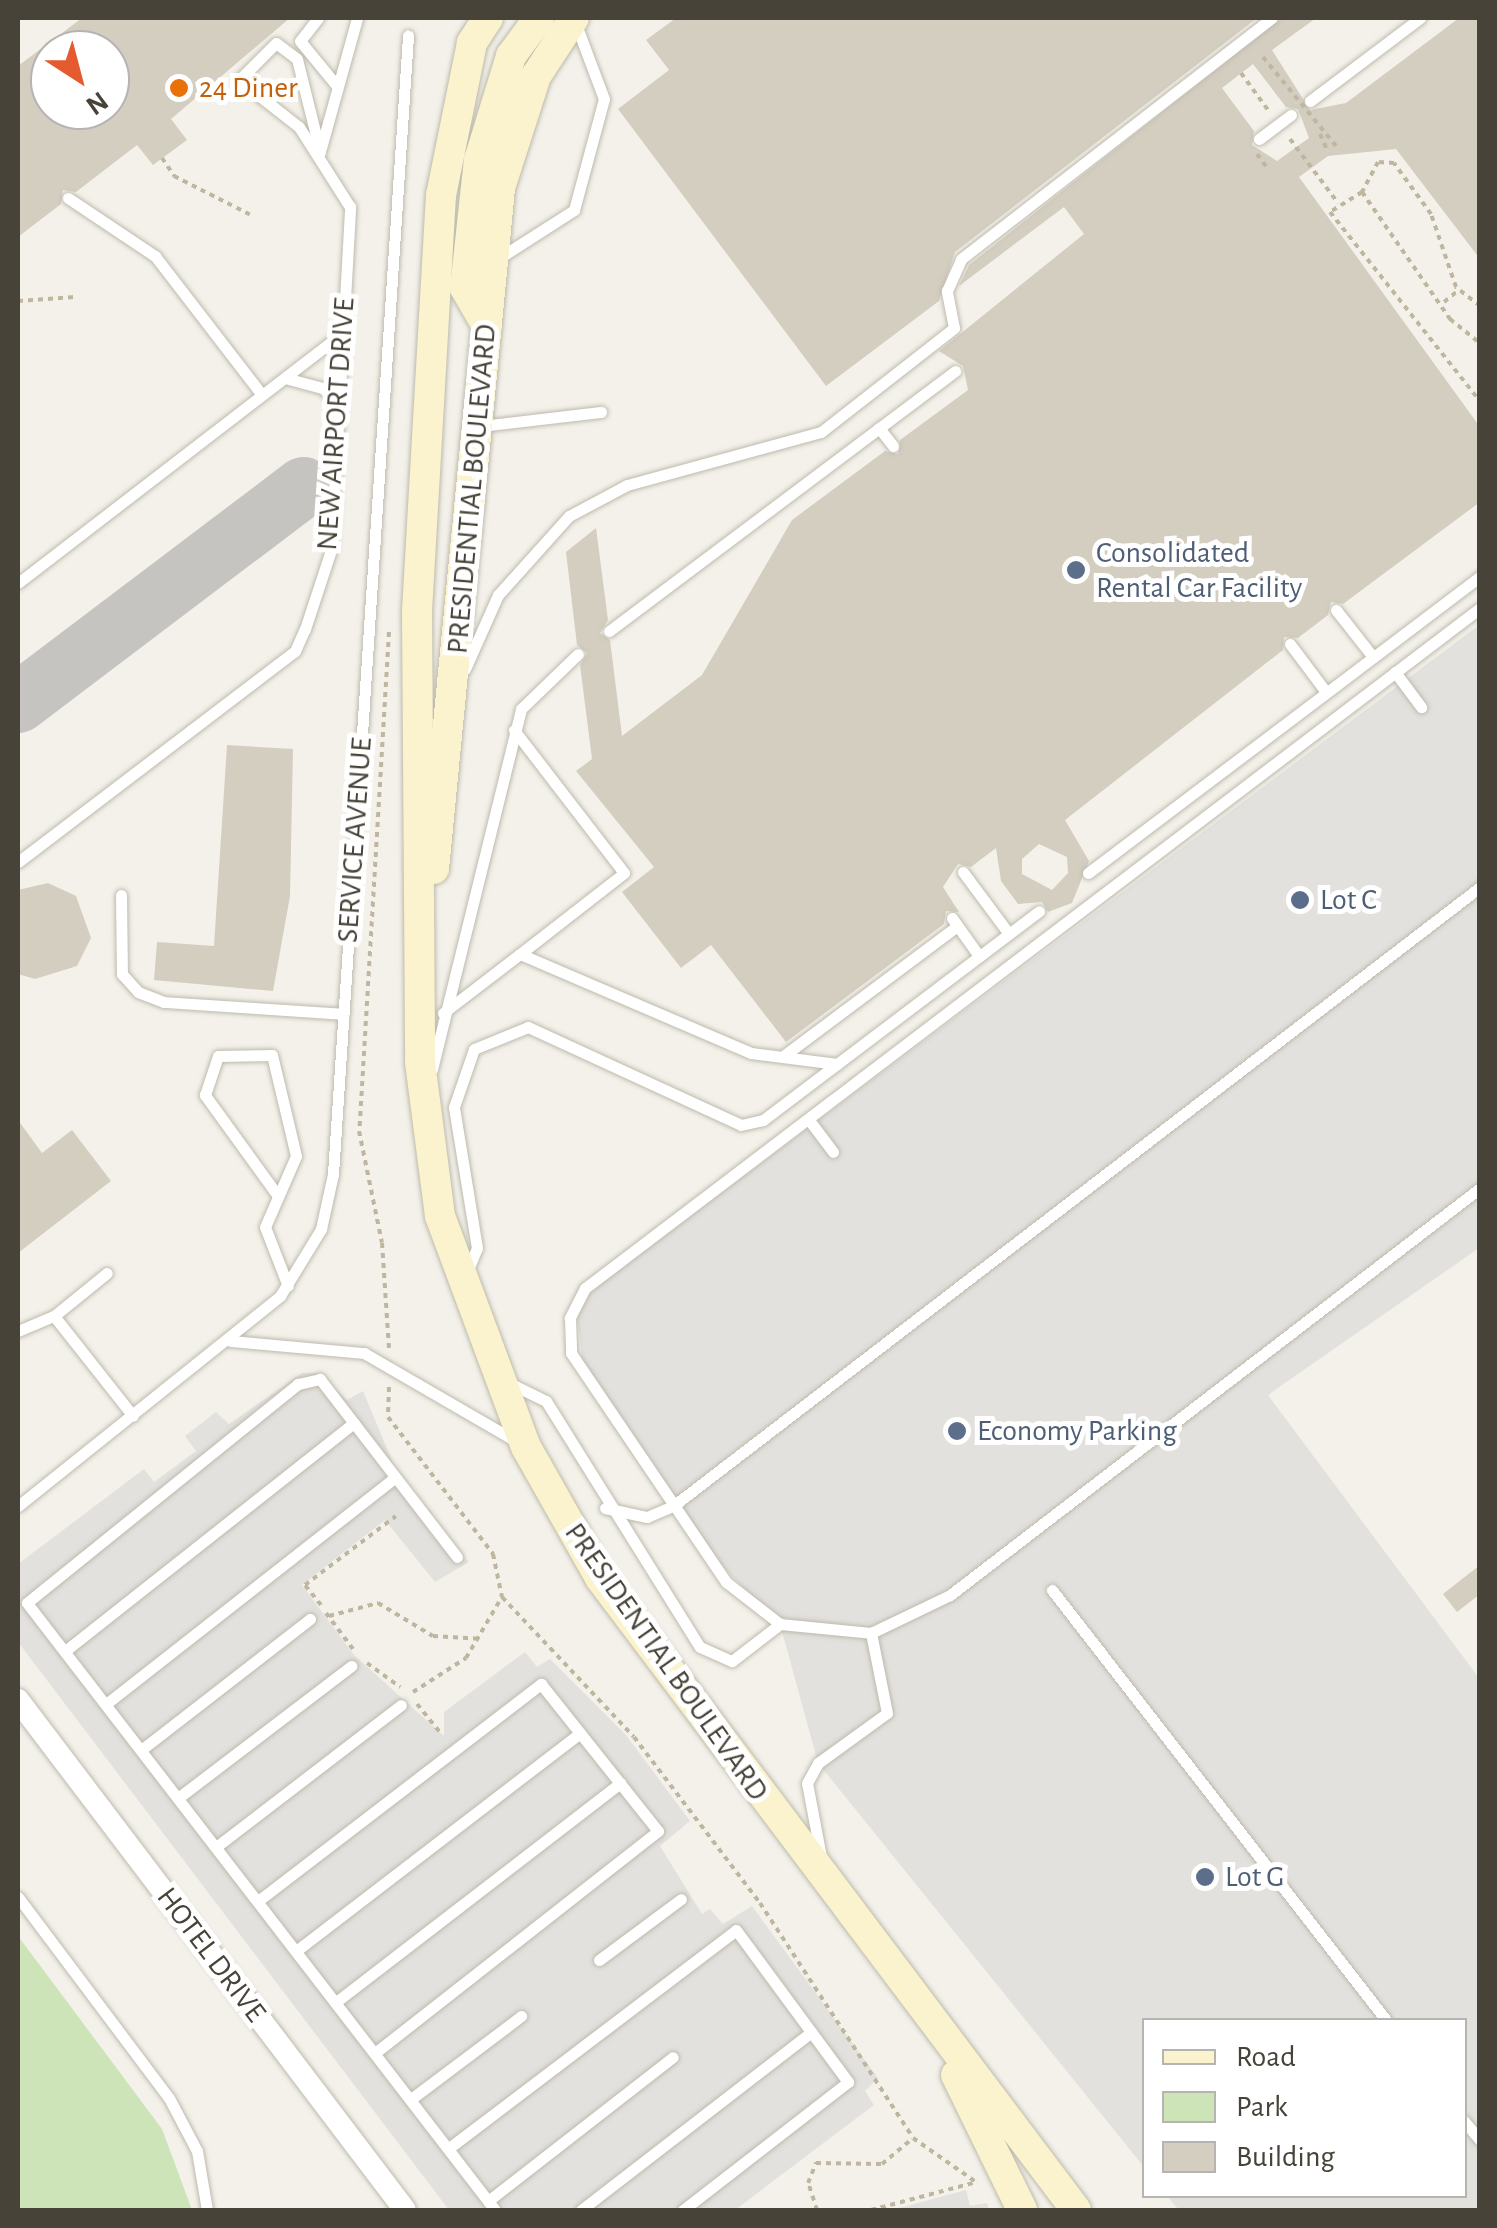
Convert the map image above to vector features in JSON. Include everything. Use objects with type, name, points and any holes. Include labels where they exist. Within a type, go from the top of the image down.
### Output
[{"type":"main road","name":"PRESIDENTIAL BOULEVARD","points":[[488,18],[472,43],[452,135],[434,287],[417,610],[424,1114],[461,1287],[526,1447],[620,1606],[825,1884],[1076,2208]]},
{"type":"main road","points":[[452,135],[514,18]]},
{"type":"main road","points":[[488,326],[466,288],[479,160],[510,56],[539,18]]},
{"type":"main road","name":"PRESIDENTIAL BOULEVARD","points":[[422,976],[446,776],[494,262],[512,131],[574,18]]},
{"type":"main road","points":[[920,2006],[1022,2210]]},
{"type":"street","name":"HOTEL DRIVE","points":[[18,1700],[405,2210]]},
{"type":"lane","points":[[318,18],[300,41],[337,86]]},
{"type":"lane","points":[[320,152],[358,18]]},
{"type":"lane","points":[[494,262],[552,231],[580,192],[604,99],[574,18]]},
{"type":"lane","points":[[446,776],[466,665],[530,551],[626,485],[766,454],[820,432],[937,343],[957,322],[949,294],[961,259],[1272,18]]},
{"type":"lane","points":[[1310,101],[1420,18]]},
{"type":"lane","name":"SERVICE AVENUE","points":[[18,1506],[230,1340],[288,1286],[321,1230],[334,1174],[408,36]]},
{"type":"lane","points":[[276,43],[297,60],[320,152],[238,80],[276,43]]},
{"type":"lane","points":[[1260,138],[1291,114]]},
{"type":"lane","name":"NEW AIRPORT DRIVE","points":[[18,862],[295,651],[331,550],[344,333],[350,206],[320,152]]},
{"type":"lane","points":[[68,198],[155,256],[262,395]]},
{"type":"lane","points":[[18,583],[344,333]]},
{"type":"lane","points":[[609,631],[954,371]]},
{"type":"lane","points":[[284,378],[322,388],[339,407]]},
{"type":"lane","points":[[478,426],[602,412]]},
{"type":"lane","points":[[879,428],[893,446]]},
{"type":"lane","points":[[1088,872],[1480,576]]},
{"type":"lane","points":[[1480,608],[586,1288],[570,1318],[584,1380],[726,1582],[780,1624],[872,1634],[950,1595],[1480,1188]]},
{"type":"lane","points":[[1336,610],[1373,657]]},
{"type":"lane","points":[[1290,644],[1326,692]]},
{"type":"lane","points":[[424,1114],[442,1014],[514,730],[542,683],[578,654]]},
{"type":"lane","points":[[1395,672],[1421,707]]},
{"type":"lane","points":[[442,1014],[624,873],[514,730]]},
{"type":"lane","points":[[963,872],[1009,934]]},
{"type":"lane","points":[[605,1508],[647,1517],[673,1506],[1480,886]]},
{"type":"lane","points":[[122,896],[122,974],[138,992],[164,1002],[344,1014]]},
{"type":"lane","points":[[461,1287],[477,1248],[454,1107],[460,1070],[503,1030],[528,1027],[741,1124],[763,1120],[1039,912]]},
{"type":"lane","points":[[782,1057],[955,922],[980,956]]},
{"type":"lane","points":[[520,954],[751,1053],[837,1064]]},
{"type":"lane","points":[[278,1196],[204,1095],[218,1056],[272,1055],[296,1156],[265,1228],[288,1286]]},
{"type":"lane","points":[[808,1120],[833,1152]]},
{"type":"lane","points":[[18,1331],[54,1316],[107,1274]]},
{"type":"lane","points":[[54,1316],[133,1416]]},
{"type":"lane","points":[[230,1340],[390,1363],[526,1447]]},
{"type":"lane","points":[[496,1377],[546,1402],[605,1508],[700,1647],[732,1661],[780,1624]]},
{"type":"lane","points":[[458,1558],[320,1379],[298,1384],[27,1602],[492,2206],[673,2057]]},
{"type":"lane","points":[[65,1651],[354,1424]]},
{"type":"lane","points":[[106,1704],[396,1477]]},
{"type":"lane","points":[[1052,1590],[1384,2018]]},
{"type":"lane","points":[[141,1750],[310,1619]]},
{"type":"lane","points":[[825,1884],[807,1783],[818,1763],[887,1714],[872,1634]]},
{"type":"lane","points":[[178,1798],[351,1666]]},
{"type":"lane","points":[[258,1901],[541,1684],[658,1830],[375,2053]]},
{"type":"lane","points":[[216,1848],[405,1700]]},
{"type":"lane","points":[[296,1951],[580,1732]]},
{"type":"lane","points":[[336,2002],[620,1783]]},
{"type":"lane","points":[[18,1897],[169,2098],[197,2151],[207,2210]]},
{"type":"lane","points":[[599,1960],[681,1899]]},
{"type":"lane","points":[[449,2148],[736,1930],[848,2082],[683,2210]]},
{"type":"lane","points":[[411,2099],[521,2016]]},
{"type":"lane","points":[[581,2210],[811,2032]]},
{"type":"path","points":[[1262,57],[1320,134],[1328,152]]},
{"type":"path","points":[[1283,129],[1338,203]]},
{"type":"path","points":[[1320,134],[1336,146]]},
{"type":"path","points":[[162,158],[174,176],[253,216]]},
{"type":"path","points":[[1480,306],[1459,290],[1431,214],[1396,165],[1378,162],[1362,192],[1338,203],[1329,214],[1417,330],[1480,401]]},
{"type":"path","points":[[1362,192],[1444,302],[1480,343]]},
{"type":"path","points":[[1444,302],[1459,290]]},
{"type":"path","points":[[18,302],[75,297]]},
{"type":"path","points":[[1409,335],[1417,330]]},
{"type":"path","points":[[389,628],[359,1131],[382,1242],[390,1363],[388,1417],[493,1554],[502,1597],[634,1737],[726,1858],[883,2079],[913,2138],[985,2192]]},
{"type":"path","points":[[396,1516],[305,1586],[405,1700],[442,1736]]},
{"type":"path","points":[[405,1700],[482,1640],[502,1597]]},
{"type":"path","points":[[329,1616],[378,1604],[432,1636],[482,1640]]},
{"type":"path","points":[[817,2210],[808,2184],[816,2163],[882,2164],[913,2138]]},
{"type":"path","points":[[871,2210],[976,2182]]},
{"type":"green space","points":[[18,1936],[162,2129],[192,2210],[18,2210]]},
{"type":"shaded area","name":"Economy Parking","points":[[1479,625],[1479,1248],[1268,1395],[1479,1678],[1479,2210],[1179,2210],[1169,2198],[1467,2198],[1467,2018],[1142,2018],[1142,2165],[818,1763],[780,1624],[699,1543],[584,1380],[576,1302]]},
{"type":"shaded area","points":[[302,1373],[317,1373],[347,1400],[363,1391],[405,1492],[469,1562],[435,1582],[385,1520],[302,1585],[354,1655],[444,1736],[444,1712],[525,1652],[537,1667],[550,1659],[626,1735],[690,1821],[660,1846],[702,1914],[710,1909],[723,1924],[752,1906],[878,2078],[865,2091],[874,2105],[735,2210],[449,2210],[18,1642],[18,1564],[144,1469],[154,1482],[196,1451],[185,1436],[216,1412],[229,1424]]},
{"type":"shaded area","points":[[966,2190],[970,2206],[987,2203],[989,2210],[892,2210]]},
{"type":"building","points":[[82,18],[290,18],[171,119],[187,140],[153,165],[137,145],[76,192],[63,190],[61,204],[18,237],[18,66],[30,57],[30,130],[130,130],[130,30],[66,30]]},
{"type":"building","points":[[676,18],[1257,18],[955,252],[939,301],[826,386],[618,109],[669,70],[646,40]]},
{"type":"building","name":"Consolidated Rental Car Facility","points":[[1281,18],[1316,18],[1272,50],[1310,110],[1346,103],[1459,18],[1480,18],[1480,259],[1396,149],[1328,156],[1299,177],[1480,427],[1480,502],[1343,604],[1331,602],[1328,615],[1298,638],[1284,637],[1283,650],[1065,820],[1089,861],[1072,903],[1048,912],[1042,902],[1018,904],[1001,881],[996,848],[971,867],[958,864],[943,887],[959,912],[946,911],[944,924],[786,1042],[711,945],[681,968],[622,892],[654,867],[576,771],[592,759],[580,665],[587,653],[577,645],[566,552],[596,528],[608,620],[600,633],[610,640],[622,736],[702,675],[792,520],[885,451],[898,454],[900,440],[968,390],[963,366],[939,351],[1084,234],[1064,207],[959,286],[969,265]],"holes":[[[1253,64],[1286,107],[1298,109],[1309,138],[1277,161],[1252,145],[1254,131],[1222,88]],[[1039,844],[1067,857],[1068,873],[1052,890],[1022,874],[1022,859]]]},
{"type":"building","points":[[227,745],[293,749],[290,896],[273,991],[154,980],[157,942],[214,946]]},
{"type":"building","points":[[48,883],[76,896],[91,938],[77,966],[35,979],[18,974],[18,890]]},
{"type":"building","points":[[18,1120],[42,1153],[72,1130],[111,1181],[18,1253]]},
{"type":"building","points":[[1480,1565],[1480,1594],[1457,1612],[1443,1594]]},
{"type":"taxiway","points":[[18,703],[304,487]]},
{"type":"place","name":"24 Diner","points":[[179,88]]},
{"type":"place","name":"Consolidated Rental Car Facility","points":[[1076,570]]},
{"type":"place","name":"Lot C","points":[[1300,900]]},
{"type":"place","name":"Economy Parking","points":[[957,1431]]},
{"type":"place","name":"Lot G","points":[[1205,1877]]}]
